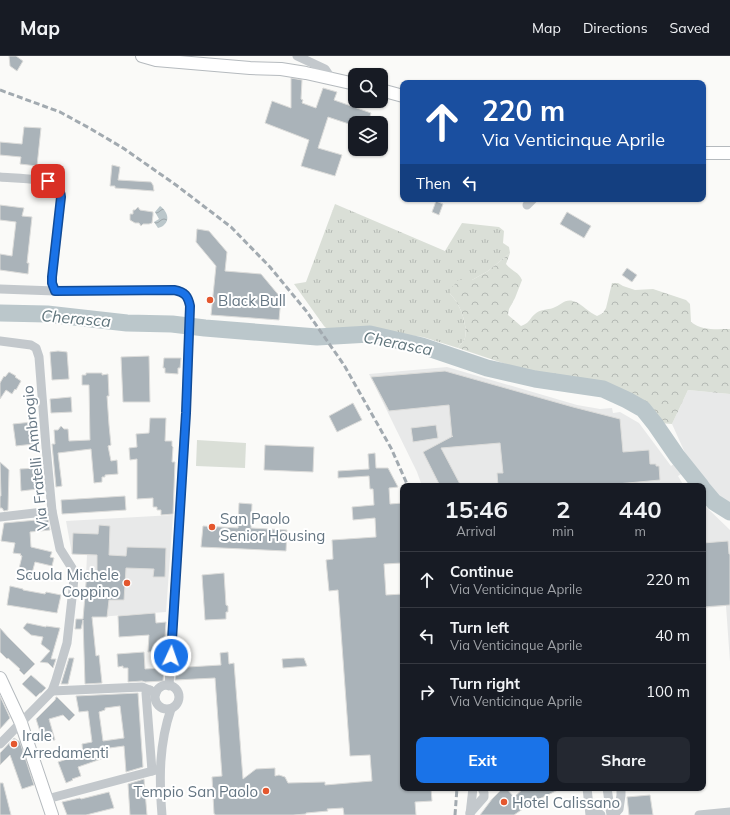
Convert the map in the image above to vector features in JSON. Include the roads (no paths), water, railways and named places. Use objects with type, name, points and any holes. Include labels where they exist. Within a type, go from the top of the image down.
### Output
[{"type":"main road","points":[[142,56],[156,60],[306,72],[348,82]]},
{"type":"main road","points":[[388,92],[400,95]]},
{"type":"main road","points":[[706,153],[730,153]]},
{"type":"main road","points":[[0,678],[21,723],[52,815]]},
{"type":"street","points":[[297,56],[325,69],[331,78]]},
{"type":"street","points":[[0,177],[48,181],[59,188],[61,197],[52,277],[52,283],[55,291]]},
{"type":"street","points":[[0,289],[55,291],[174,290],[181,291],[189,300],[185,421],[169,686]]},
{"type":"street","name":"Via Fratelli Ambrogio","points":[[0,341],[31,345],[36,348],[40,357],[52,511],[60,549],[72,568],[74,577],[67,643],[52,691]]},
{"type":"street","points":[[0,517],[52,511]]},
{"type":"street","points":[[160,708],[171,709],[176,706],[179,696],[177,690],[173,687],[164,686],[146,693],[156,770],[160,786],[162,815]]},
{"type":"street","points":[[0,744],[52,691],[142,687],[153,691]]},
{"type":"street","points":[[153,691],[156,702],[160,708],[162,720],[162,744]]},
{"type":"street","points":[[156,770],[167,720],[171,709]]},
{"type":"street","points":[[47,799],[156,770]]},
{"type":"street","points":[[470,814],[473,791]]},
{"type":"street","points":[[470,814],[484,797],[483,791]]},
{"type":"street","points":[[587,791],[590,815]]},
{"type":"street","points":[[608,791],[616,814]]},
{"type":"street","points":[[616,814],[621,791]]},
{"type":"street","points":[[588,802],[602,815]]},
{"type":"street","points":[[699,815],[730,812]]},
{"type":"water","points":[[160,206],[166,212],[167,220],[163,226],[158,228],[154,222],[159,219],[155,212]]},
{"type":"waterway","name":"Cherasca","points":[[0,313],[47,314],[127,323],[172,324],[317,337],[370,334],[422,346],[487,368],[535,379],[603,389],[643,409],[699,483]]},
{"type":"waterway","name":"Cherasca","points":[[706,493],[714,502],[730,512]]},
{"type":"railway","points":[[0,90],[60,112],[91,129],[123,148],[176,185],[231,227],[270,267],[307,312],[344,365],[391,448],[407,483]]},
{"type":"railway","points":[[455,815],[457,791]]},
{"type":"place","name":"Black Bull","points":[[210,300]]},
{"type":"place","name":"San Paolo Senior Housing","points":[[212,527]]},
{"type":"place","name":"Scuola Michele Coppino","points":[[127,583]]},
{"type":"place","name":"Irale Arredamenti","points":[[14,744]]},
{"type":"place","name":"Tempio San Paolo","points":[[266,791]]},
{"type":"place","name":"Hotel Calissano","points":[[504,802]]}]
